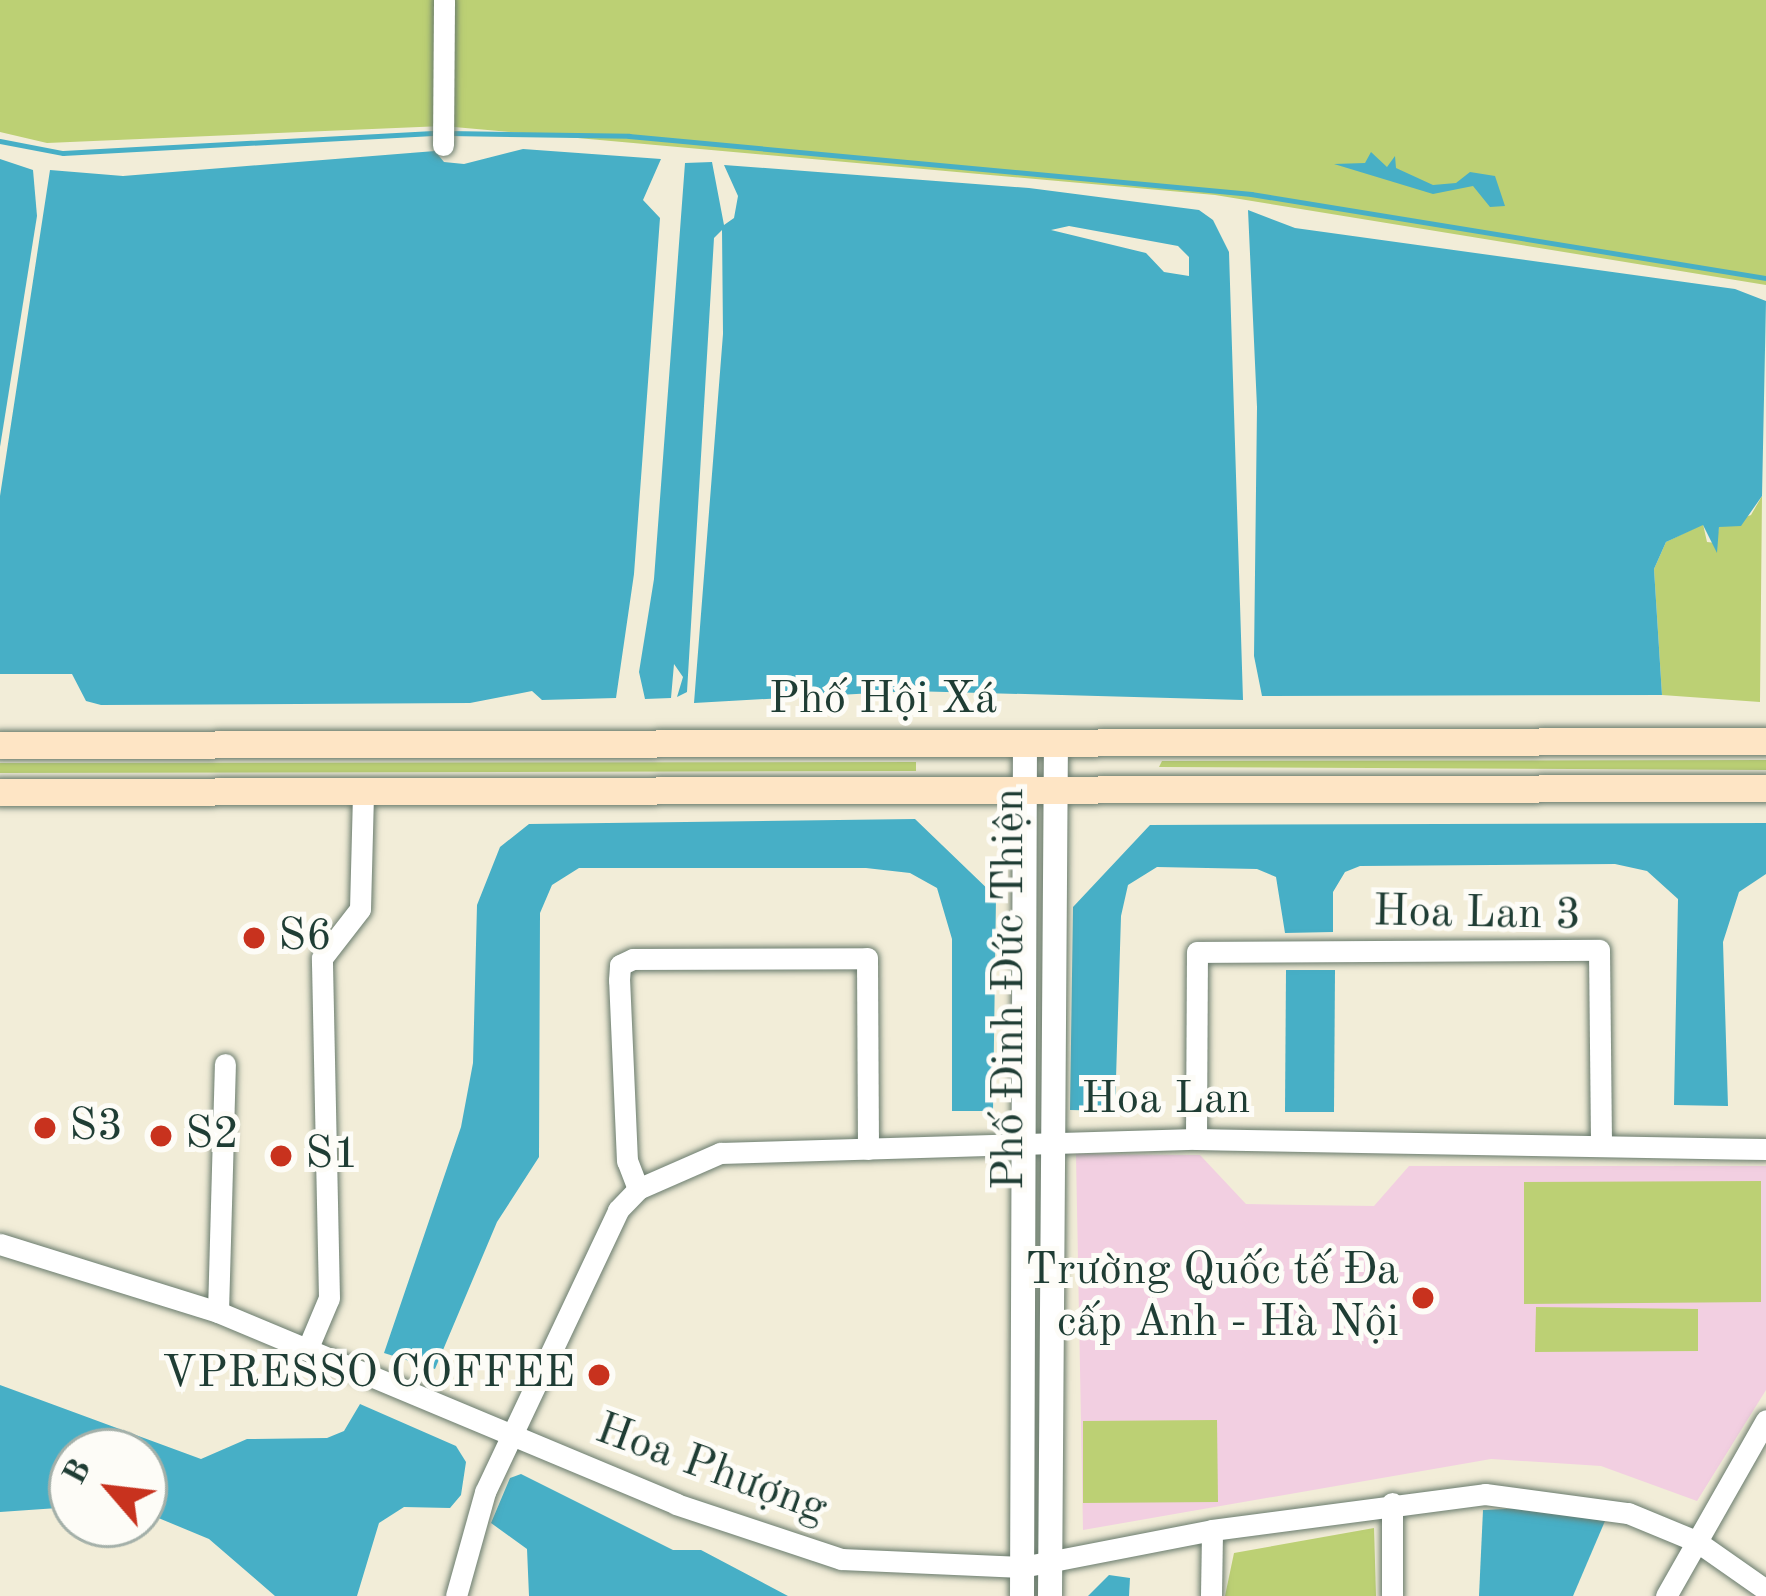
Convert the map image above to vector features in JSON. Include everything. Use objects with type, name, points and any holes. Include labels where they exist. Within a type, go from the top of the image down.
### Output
[{"type":"main road","name":"Phố Hội Xá","points":[[0,745],[1766,741]]},
{"type":"main road","name":"Phố Hội Xá","points":[[0,792],[1766,788]]},
{"type":"street","points":[[443,137],[444,0]]},
{"type":"street","name":"Phố Đinh Đức Thiện","points":[[1022,1596],[1025,743]]},
{"type":"street","name":"Phố Đinh Đức Thiện","points":[[1050,1596],[1056,743]]},
{"type":"street","points":[[307,1351],[329,1298],[322,958],[360,909],[363,791]]},
{"type":"street","name":"Hoa Lan 3","points":[[1196,1139],[1197,952],[1599,950],[1601,1145]]},
{"type":"street","points":[[456,1596],[464,1548],[511,1434],[585,1273],[638,1189],[626,1161],[620,965],[633,959],[867,958],[868,1149]]},
{"type":"street","points":[[218,1312],[225,1064]]},
{"type":"street","name":"Hoa Lan","points":[[638,1189],[720,1153],[1000,1150],[1052,1140],[1766,1149]]},
{"type":"street","name":"Hoa Phượng","points":[[0,1244],[218,1312],[772,1542],[905,1566],[1022,1567],[1212,1530],[1485,1494],[1572,1501],[1696,1541],[1766,1590]]},
{"type":"street","points":[[1666,1596],[1766,1420]]},
{"type":"street","points":[[1392,1503],[1392,1596]]},
{"type":"street","points":[[1210,1596],[1212,1530]]},
{"type":"shaded area","name":"Trường Quốc tế Đa cấp Anh - Hà Nội","points":[[1076,1154],[1200,1155],[1246,1204],[1374,1206],[1409,1166],[1766,1166],[1766,1390],[1697,1501],[1601,1466],[1491,1459],[1083,1530]]},
{"type":"green space","points":[[0,0],[1766,0],[1766,285],[1215,195],[443,126],[47,143],[0,132]]},
{"type":"green space","points":[[1762,496],[1760,702],[1662,695],[1654,569],[1666,542],[1703,524],[1707,542],[1716,543],[1719,527],[1751,515]]},
{"type":"green space","points":[[1766,760],[1766,770],[1159,767],[1162,761]]},
{"type":"green space","points":[[916,762],[916,771],[0,773],[0,763]]},
{"type":"green space","points":[[1761,1181],[1761,1302],[1524,1304],[1524,1182]]},
{"type":"green space","points":[[1536,1307],[1698,1309],[1698,1351],[1535,1352]]},
{"type":"green space","points":[[1217,1420],[1218,1502],[1083,1503],[1083,1421]]},
{"type":"green space","points":[[1374,1528],[1376,1596],[1225,1596],[1234,1553]]},
{"type":"water","points":[[523,149],[661,159],[643,200],[660,218],[634,574],[616,698],[542,700],[532,691],[470,703],[101,705],[86,701],[72,674],[0,674],[0,496],[50,170],[123,176],[435,151],[444,162],[464,164]]},
{"type":"water","points":[[1371,152],[1387,167],[1395,156],[1396,168],[1433,185],[1456,183],[1470,172],[1495,176],[1505,206],[1490,207],[1473,186],[1433,194],[1334,164],[1365,163]]},
{"type":"water","points":[[0,159],[33,170],[37,216],[0,447]]},
{"type":"water","points":[[712,162],[724,225],[734,218],[738,196],[724,165],[1029,188],[1199,210],[1213,220],[1229,252],[1243,700],[910,691],[694,703],[723,334],[722,230],[714,238],[687,692],[677,697],[683,677],[674,664],[671,698],[645,699],[639,672],[654,579],[685,163]],"holes":[[[1069,226],[1178,246],[1189,257],[1189,276],[1164,272],[1146,253],[1051,230]]]},
{"type":"water","points":[[1248,210],[1295,228],[1735,289],[1766,301],[1762,496],[1741,526],[1719,527],[1717,553],[1703,525],[1666,542],[1654,569],[1662,695],[1262,696],[1254,656],[1257,407]]},
{"type":"water","points":[[915,819],[996,897],[993,1111],[952,1111],[952,939],[937,888],[910,873],[866,868],[579,868],[552,885],[540,913],[539,1157],[497,1222],[435,1369],[384,1353],[461,1127],[473,1063],[477,905],[500,847],[529,824]]},
{"type":"water","points":[[1766,823],[1766,874],[1739,892],[1723,942],[1728,1106],[1674,1105],[1678,899],[1647,871],[1615,864],[1360,866],[1345,872],[1333,892],[1333,932],[1285,933],[1276,877],[1257,869],[1157,867],[1128,885],[1121,916],[1115,1111],[1070,1110],[1073,907],[1150,825]]},
{"type":"water","points":[[1286,970],[1335,970],[1334,1112],[1285,1112]]},
{"type":"water","points":[[0,1385],[117,1428],[48,1428],[48,1509],[0,1512]]},
{"type":"water","points":[[360,1404],[456,1446],[466,1462],[461,1495],[450,1508],[404,1507],[379,1523],[357,1596],[275,1596],[209,1539],[168,1522],[168,1447],[201,1459],[247,1439],[327,1438],[344,1431]]},
{"type":"water","points":[[521,1474],[673,1550],[701,1550],[788,1596],[529,1596],[527,1549],[491,1523],[510,1478]]},
{"type":"water","points":[[1527,1508],[1605,1521],[1573,1596],[1479,1596],[1483,1510]]},
{"type":"water","points":[[1109,1575],[1130,1578],[1129,1596],[1088,1596]]},
{"type":"waterway","points":[[0,141],[63,153],[437,133]]},
{"type":"waterway","points":[[448,133],[629,136],[1251,194],[1766,278]]},
{"type":"place","name":"S6","points":[[254,938]]},
{"type":"place","name":"S3","points":[[45,1128]]},
{"type":"place","name":"S2","points":[[161,1136]]},
{"type":"place","name":"S1","points":[[281,1156]]},
{"type":"place","name":"Trường Quốc tế Đa cấp Anh - Hà Nội","points":[[1423,1298]]},
{"type":"place","name":"VPRESSO COFFEE","points":[[599,1375]]}]
